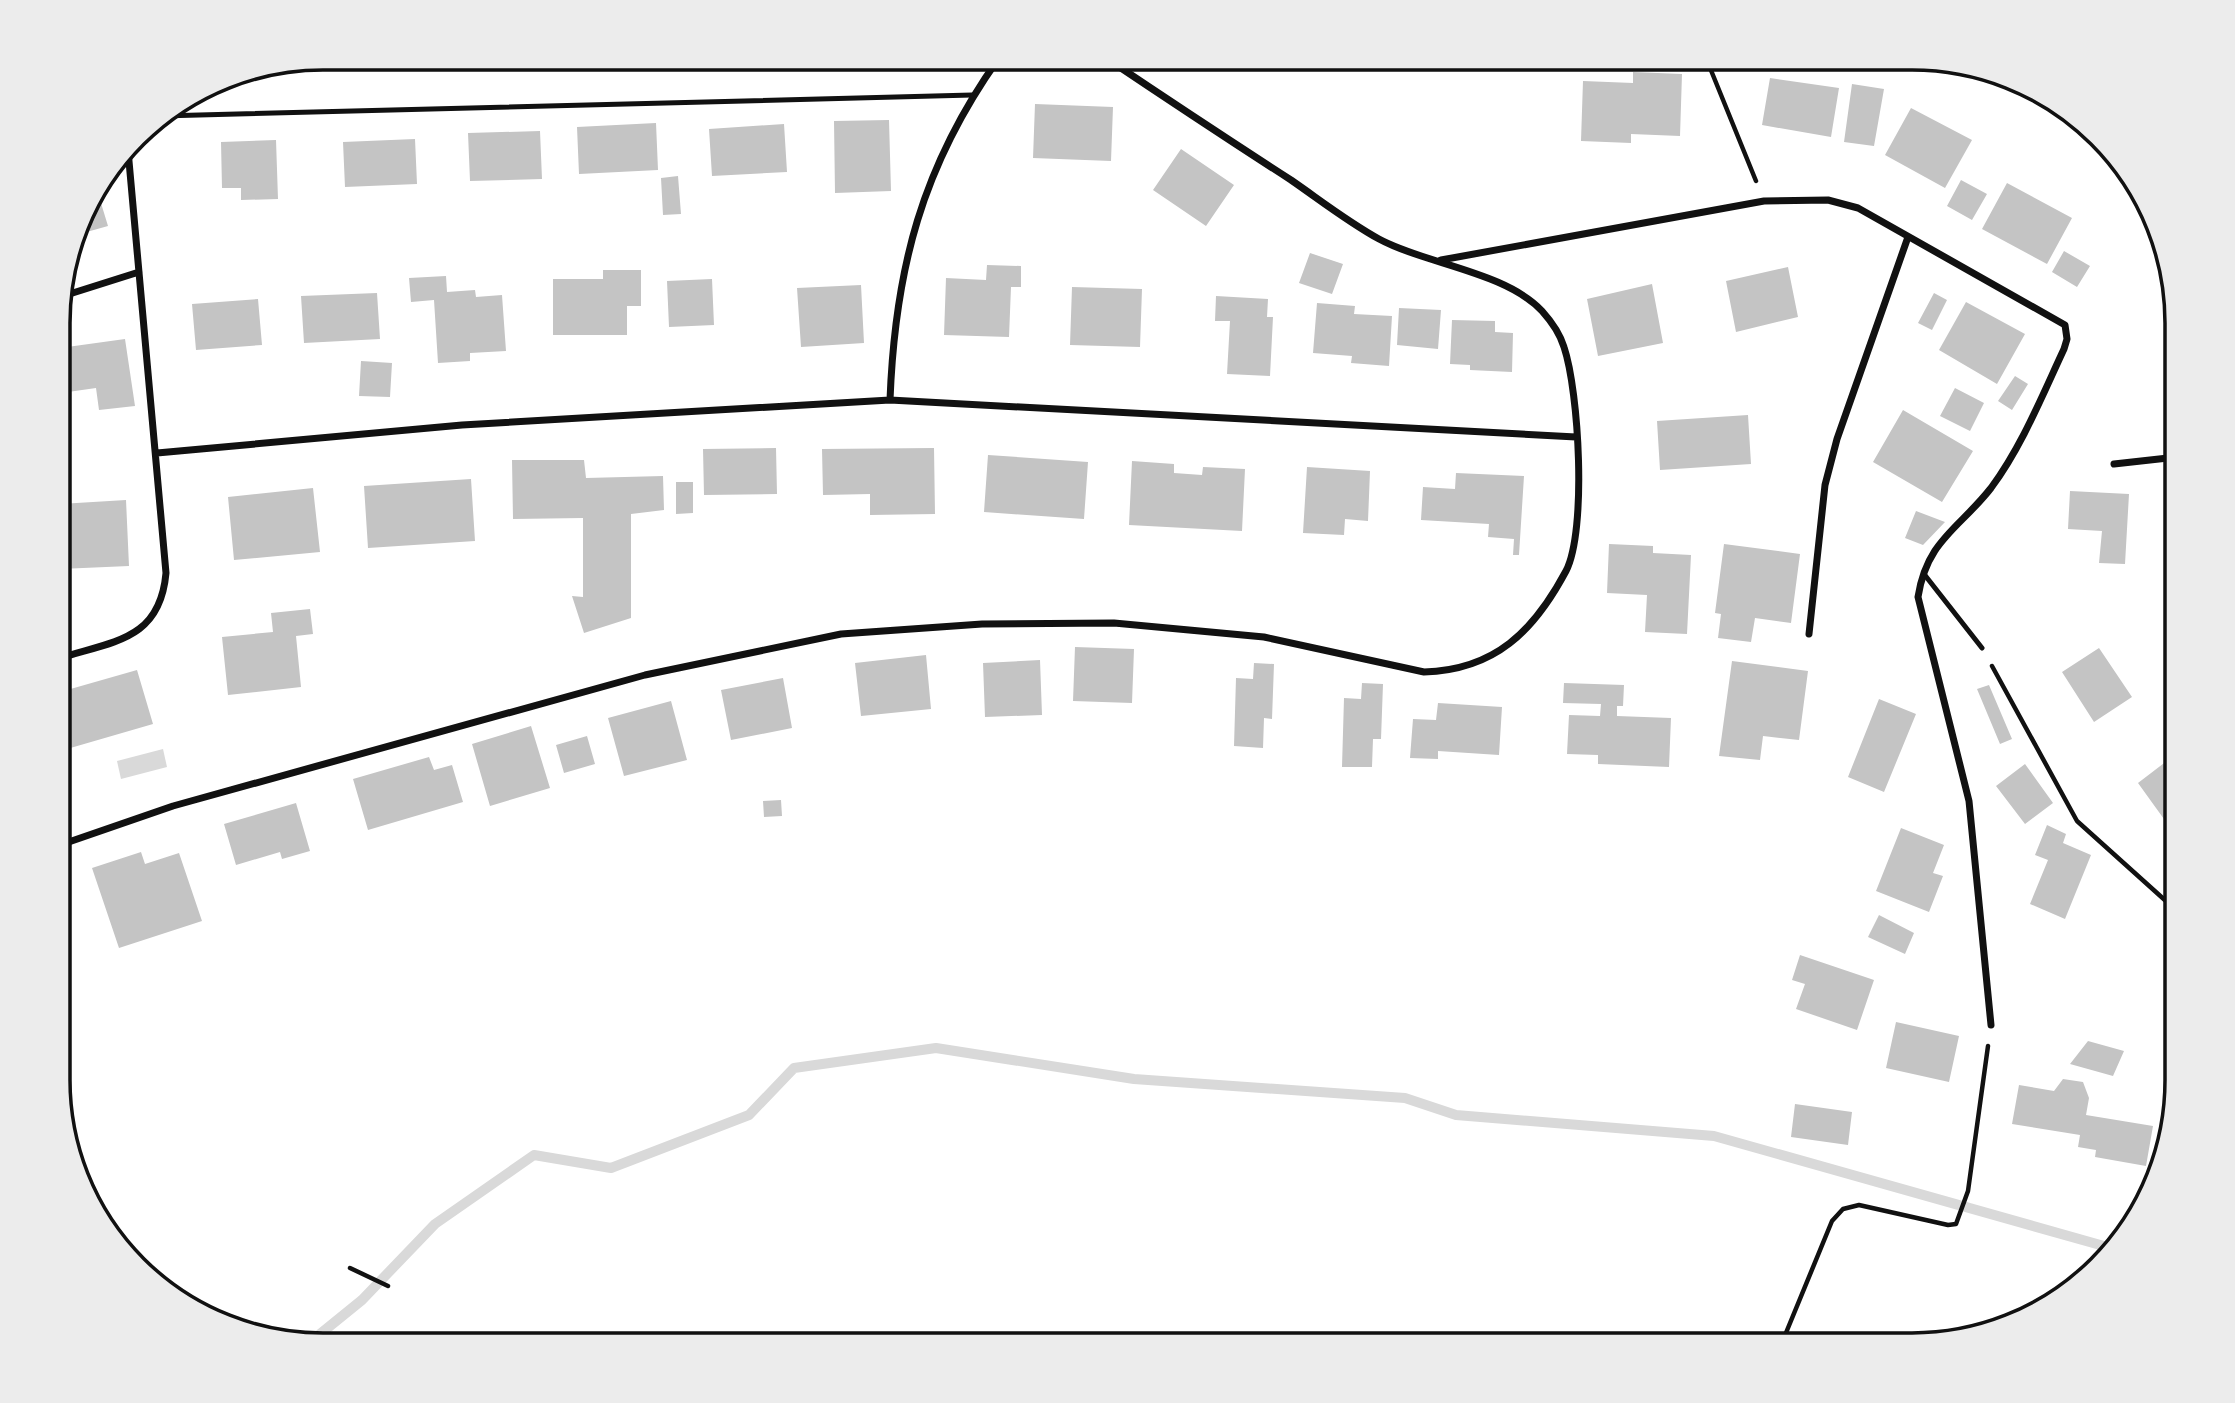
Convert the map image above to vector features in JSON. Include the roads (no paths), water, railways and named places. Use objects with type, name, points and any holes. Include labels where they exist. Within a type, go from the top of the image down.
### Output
[{"type":"street","points":[[890,400],[898,291],[911,235],[939,163],[972,95],[990,70]]},
{"type":"street","points":[[70,842],[185,802],[645,675],[841,634],[982,624],[1114,623],[1264,637],[1424,672],[1446,671],[1470,665],[1513,643],[1553,596],[1568,567],[1579,520],[1576,437],[1564,346],[1552,323],[1540,309],[1520,294],[1440,260],[1379,239],[1124,70]]},
{"type":"street","points":[[70,655],[135,635],[149,624],[159,609],[166,573],[129,161]]},
{"type":"street","points":[[1440,260],[1764,201],[1828,200],[1858,208],[2057,318],[2065,325],[2067,339],[2018,445],[1990,488],[1930,553],[1922,572],[1918,597],[1969,802],[1991,1025]]},
{"type":"street","points":[[1810,634],[1825,485],[1837,439],[1908,237]]},
{"type":"street","points":[[72,293],[139,272]]},
{"type":"street","points":[[157,453],[462,425],[890,400],[1576,437]]},
{"type":"street","points":[[2114,464],[2165,458]]},
{"type":"lane","points":[[178,116],[972,95]]},
{"type":"lane","points":[[1922,572],[1982,648]]},
{"type":"waterway","points":[[321,1333],[362,1300],[435,1224],[534,1155],[611,1168],[749,1115],[794,1068],[936,1048],[1134,1079],[1405,1098],[1456,1115],[1714,1136],[2103,1246]]}]
